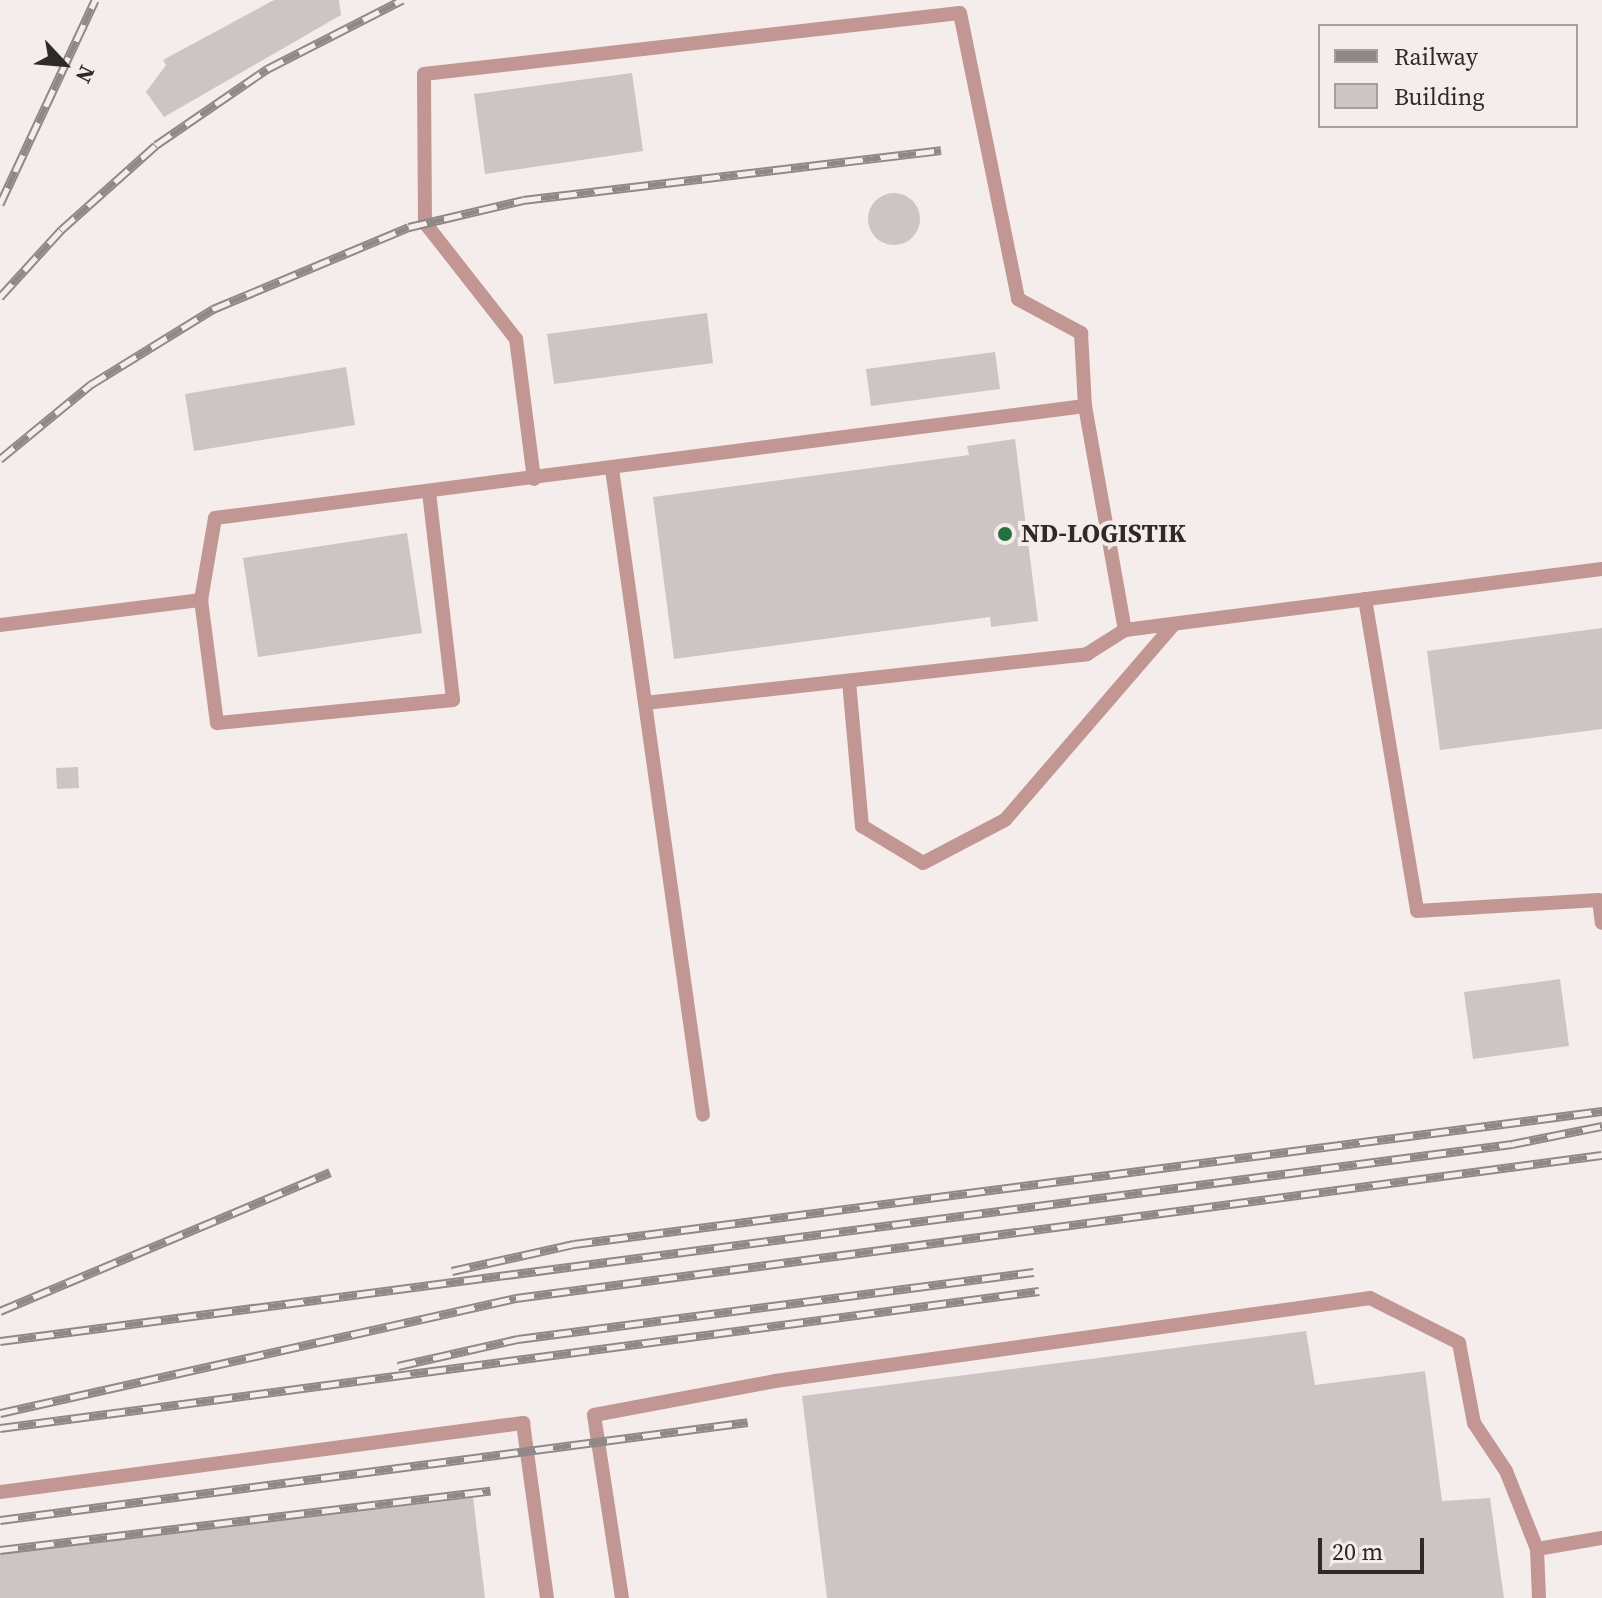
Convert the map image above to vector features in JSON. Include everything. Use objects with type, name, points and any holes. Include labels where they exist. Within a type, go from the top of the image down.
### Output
[{"type":"lane","points":[[534,479],[516,339],[425,223],[424,74],[960,13],[1018,299],[1081,333],[1085,406],[1125,630]]},
{"type":"lane","points":[[429,492],[453,700],[217,723],[201,600],[215,518],[1085,406]]},
{"type":"lane","points":[[612,469],[703,1115]]},
{"type":"lane","points":[[645,703],[1087,654],[1125,630],[1602,569]]},
{"type":"lane","points":[[1365,599],[1417,911],[1599,900],[1602,923]]},
{"type":"lane","points":[[0,625],[201,600]]},
{"type":"lane","points":[[849,681],[862,826],[923,863],[1005,820],[1174,624]]},
{"type":"lane","points":[[622,1598],[594,1415],[775,1381],[1370,1298],[1459,1343],[1474,1423],[1506,1471],[1537,1549],[1539,1598]]},
{"type":"lane","points":[[0,1492],[523,1423],[547,1598]]},
{"type":"lane","points":[[1537,1549],[1602,1538]]},
{"type":"building","points":[[274,0],[339,0],[341,15],[164,117],[146,92],[166,65],[163,60]]},
{"type":"building","points":[[632,73],[643,151],[485,174],[474,94]]},
{"type":"building","points":[[894,193],[912,201],[920,219],[912,237],[894,245],[876,237],[868,219],[876,201]]},
{"type":"building","points":[[707,313],[713,363],[554,384],[547,334]]},
{"type":"building","points":[[995,352],[1000,389],[871,406],[866,369]]},
{"type":"building","points":[[346,367],[355,425],[194,451],[185,394]]},
{"type":"building","points":[[1015,439],[1038,621],[991,627],[990,617],[674,659],[653,497],[969,455],[967,446]]},
{"type":"building","points":[[407,533],[422,633],[258,657],[243,558]]},
{"type":"building","points":[[1602,628],[1602,729],[1440,750],[1427,651]]},
{"type":"building","points":[[78,767],[79,788],[57,789],[56,768]]},
{"type":"building","points":[[1560,979],[1569,1046],[1473,1059],[1464,992]]},
{"type":"building","points":[[1306,1331],[1315,1385],[1425,1371],[1442,1501],[1490,1498],[1504,1598],[827,1598],[802,1396]]},
{"type":"building","points":[[473,1497],[485,1598],[0,1598],[0,1551]]},
{"type":"railway","points":[[0,204],[95,0]]},
{"type":"railway","points":[[0,297],[61,230],[156,145],[267,69],[402,0]]},
{"type":"railway","points":[[0,459],[90,385],[213,309],[409,227],[523,200],[941,150]]},
{"type":"railway","points":[[452,1271],[574,1244],[1602,1111]]},
{"type":"railway","points":[[0,1341],[1512,1144],[1602,1126]]},
{"type":"railway","points":[[0,1413],[516,1298],[1602,1155]]},
{"type":"railway","points":[[0,1311],[330,1172]]},
{"type":"railway","points":[[398,1366],[518,1339],[1034,1272]]},
{"type":"railway","points":[[0,1428],[1039,1291]]},
{"type":"railway","points":[[0,1520],[748,1422]]},
{"type":"railway","points":[[0,1550],[490,1491]]},
{"type":"place","name":"ND-LOGISTIK","points":[[1005,534]]}]
